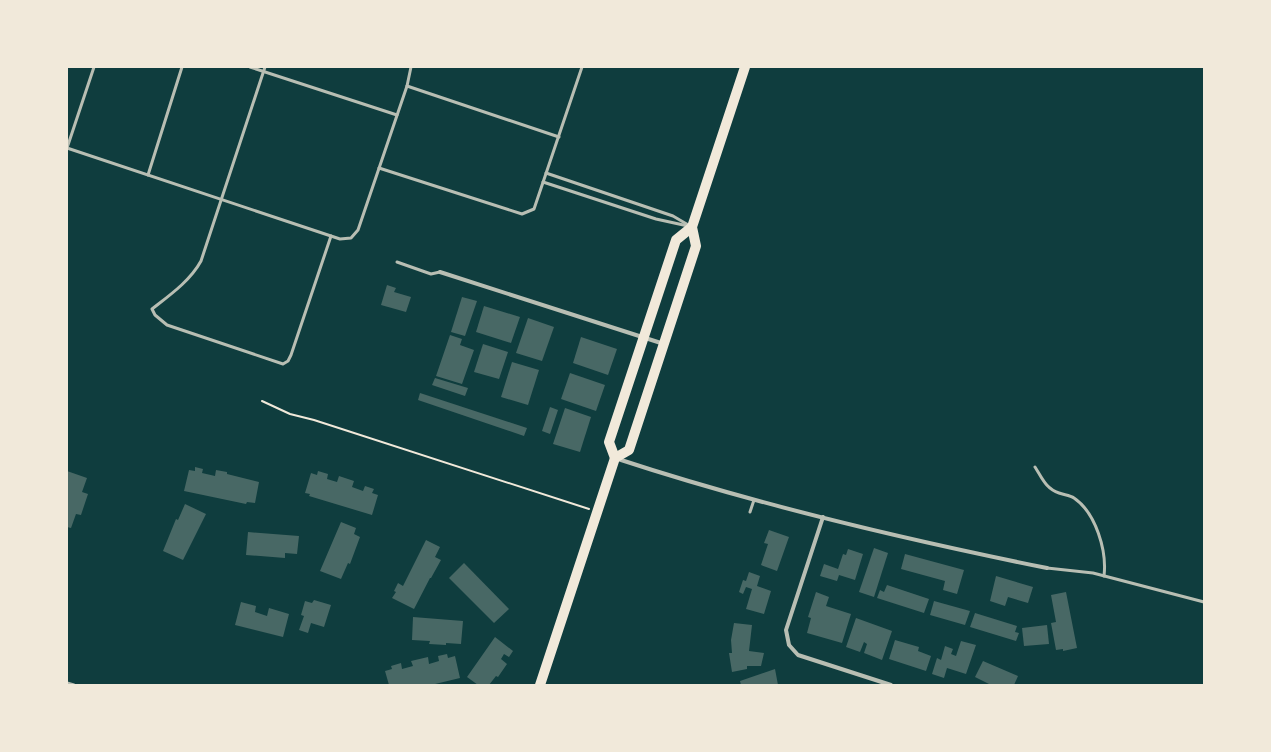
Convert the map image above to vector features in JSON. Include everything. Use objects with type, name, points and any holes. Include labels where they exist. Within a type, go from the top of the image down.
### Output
[{"type":"main road","points":[[615,458],[629,450],[665,344],[696,246],[692,227],[745,67]]},
{"type":"main road","points":[[540,685],[615,458],[609,442],[676,240],[692,227]]},
{"type":"street","points":[[440,272],[665,344]]},
{"type":"street","points":[[615,458],[754,500],[938,545],[1047,568]]},
{"type":"street","points":[[823,517],[786,630],[789,645],[798,655],[891,685]]},
{"type":"lane","points":[[94,67],[67,148],[340,239],[351,238],[358,230],[407,86],[411,67]]},
{"type":"lane","points":[[148,175],[182,67]]},
{"type":"lane","points":[[250,67],[397,115]]},
{"type":"lane","points":[[265,67],[201,261],[186,281],[152,309],[155,314],[167,325],[283,364],[288,361],[331,236]]},
{"type":"lane","points":[[379,168],[522,214],[534,209],[582,67]]},
{"type":"lane","points":[[407,86],[559,137]]},
{"type":"lane","points":[[546,173],[673,216],[692,227]]},
{"type":"lane","points":[[543,182],[656,219],[692,227]]},
{"type":"lane","points":[[397,262],[431,274],[440,272]]},
{"type":"lane","points":[[1035,467],[1048,488],[1073,497],[1082,504],[1102,541],[1105,567],[1104,576]]},
{"type":"lane","points":[[750,512],[754,500]]},
{"type":"lane","points":[[1047,568],[1093,573],[1204,602]]},
{"type":"lane","points":[[67,683],[74,685]]},
{"type":"path","points":[[262,401],[290,414],[314,420],[598,512]]},
{"type":"building","points":[[387,285],[396,288],[394,292],[411,297],[406,312],[381,305]]},
{"type":"building","points":[[462,297],[477,301],[465,336],[451,332]]},
{"type":"building","points":[[484,306],[520,317],[511,343],[476,332]]},
{"type":"building","points":[[528,318],[554,327],[542,361],[516,353]]},
{"type":"building","points":[[450,335],[462,339],[460,345],[474,350],[462,384],[436,376]]},
{"type":"building","points":[[581,337],[617,349],[608,375],[573,363]]},
{"type":"building","points":[[483,344],[508,352],[499,379],[474,372]]},
{"type":"building","points":[[512,362],[539,370],[528,405],[501,397]]},
{"type":"building","points":[[570,373],[605,385],[596,411],[561,399]]},
{"type":"building","points":[[435,378],[468,388],[465,396],[432,385]]},
{"type":"building","points":[[420,393],[527,428],[524,436],[418,400]]},
{"type":"building","points":[[550,407],[558,410],[550,434],[542,431]]},
{"type":"building","points":[[565,408],[591,417],[580,452],[553,444]]},
{"type":"building","points":[[195,467],[203,469],[202,473],[215,476],[216,470],[259,482],[255,503],[247,502],[246,504],[184,491],[189,470],[195,471]]},
{"type":"building","points":[[67,471],[87,478],[82,492],[88,494],[81,515],[76,514],[71,528],[67,527]]},
{"type":"building","points":[[318,471],[328,474],[327,479],[337,482],[339,476],[354,481],[352,487],[363,491],[365,486],[374,489],[372,493],[378,495],[372,515],[309,496],[310,494],[305,493],[311,473],[317,475]]},
{"type":"building","points":[[185,504],[206,514],[183,560],[163,551],[176,519],[178,520]]},
{"type":"building","points":[[341,522],[356,528],[354,534],[360,537],[350,564],[348,563],[341,579],[320,571]]},
{"type":"building","points":[[769,530],[789,537],[777,571],[761,565],[768,544],[764,543]]},
{"type":"building","points":[[248,532],[299,536],[297,554],[285,553],[285,558],[246,555]]},
{"type":"building","points":[[426,540],[440,547],[435,557],[441,560],[414,609],[392,598],[396,592],[394,591],[398,583],[403,586]]},
{"type":"building","points":[[874,548],[888,553],[874,597],[859,592]]},
{"type":"building","points":[[848,549],[863,554],[855,580],[839,575],[837,581],[820,576],[824,564],[838,569],[843,554],[846,555]]},
{"type":"building","points":[[905,554],[964,570],[957,594],[943,590],[945,581],[901,569]]},
{"type":"building","points":[[464,563],[509,609],[494,623],[449,578]]},
{"type":"building","points":[[749,572],[760,576],[757,586],[771,591],[764,614],[746,609],[752,589],[746,587],[743,594],[739,592],[743,580],[746,581]]},
{"type":"building","points":[[996,576],[1033,587],[1028,603],[1008,597],[1005,606],[990,601]]},
{"type":"building","points":[[887,585],[929,599],[924,613],[877,598],[880,590],[884,592]]},
{"type":"building","points":[[816,592],[829,597],[826,606],[851,614],[842,643],[807,633],[811,618],[808,617]]},
{"type":"building","points":[[1066,592],[1077,648],[1063,651],[1063,649],[1056,650],[1051,623],[1056,622],[1051,595]]},
{"type":"building","points":[[314,600],[331,605],[324,627],[311,623],[308,633],[299,630],[304,616],[301,615],[305,601],[312,603]]},
{"type":"building","points":[[934,601],[970,611],[965,625],[930,615]]},
{"type":"building","points":[[241,602],[256,606],[255,612],[267,616],[269,608],[289,614],[283,637],[235,625]]},
{"type":"building","points":[[975,613],[1017,626],[1015,632],[1019,633],[1016,641],[970,627]]},
{"type":"building","points":[[413,617],[463,621],[461,644],[429,644],[430,641],[412,640]]},
{"type":"building","points":[[856,618],[892,631],[882,660],[864,653],[867,644],[864,642],[860,652],[846,647]]},
{"type":"building","points":[[734,623],[752,625],[749,651],[764,653],[761,666],[747,666],[747,669],[732,672],[729,653],[732,653],[731,640]]},
{"type":"building","points":[[1047,625],[1049,644],[1024,646],[1022,628]]},
{"type":"building","points":[[495,637],[513,651],[509,657],[504,654],[501,659],[507,664],[498,677],[496,676],[489,685],[478,685],[467,677]]},
{"type":"building","points":[[895,640],[919,647],[918,651],[931,656],[926,671],[889,659]]},
{"type":"building","points":[[961,641],[976,645],[966,674],[947,668],[944,678],[932,674],[937,658],[941,660],[945,646],[953,649],[951,654],[956,656]]},
{"type":"building","points":[[447,654],[448,658],[455,656],[460,678],[431,685],[389,685],[385,671],[392,669],[391,666],[401,663],[402,669],[413,666],[411,661],[428,657],[429,664],[439,661],[438,656]]},
{"type":"building","points":[[983,661],[1018,676],[1014,685],[991,685],[975,677]]},
{"type":"building","points":[[775,669],[778,685],[741,685],[740,681]]}]
